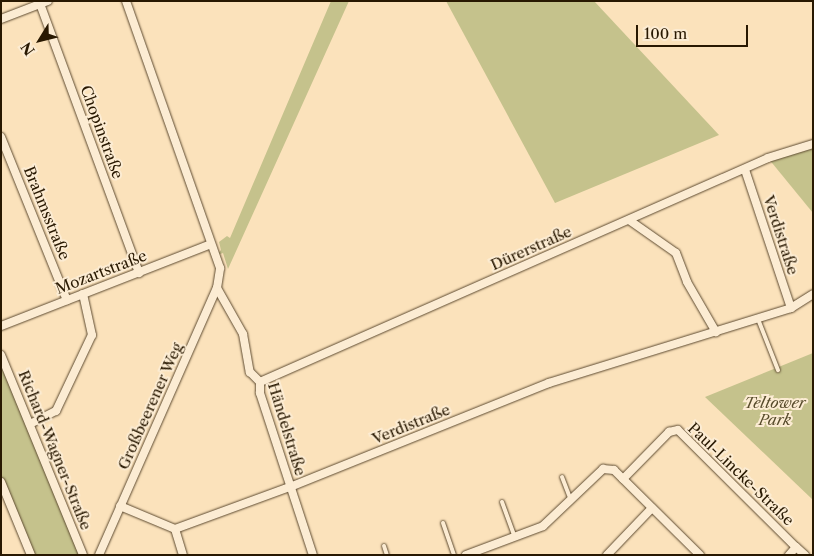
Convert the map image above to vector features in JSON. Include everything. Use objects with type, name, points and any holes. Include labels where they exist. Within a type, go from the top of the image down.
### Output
[{"type":"street","points":[[126,1],[211,244]]},
{"type":"street","points":[[1,19],[42,2]]},
{"type":"street","name":"Chopinstraße","points":[[42,2],[139,273]]},
{"type":"street","name":"Brahmsstraße","points":[[1,137],[67,300]]},
{"type":"street","name":"Dürerstraße","points":[[260,382],[745,170],[768,158],[813,144]]},
{"type":"street","name":"Verdistraße","points":[[745,170],[791,308]]},
{"type":"street","points":[[630,220],[676,253],[687,282],[716,332]]},
{"type":"street","name":"Großbeerener Weg","points":[[99,555],[217,288],[220,268],[211,244]]},
{"type":"street","name":"Mozartstraße","points":[[1,326],[211,244]]},
{"type":"street","name":"Händelstraße","points":[[217,288],[243,334],[250,372],[260,382],[260,393],[313,555]]},
{"type":"street","points":[[32,423],[56,411],[92,335],[83,294]]},
{"type":"street","name":"Verdistraße","points":[[175,529],[290,487],[549,383],[791,308],[813,294]]},
{"type":"street","name":"Richard-Wagner-Straße","points":[[1,355],[32,423],[83,555]]},
{"type":"street","name":"Paul-Lincke-Straße","points":[[623,479],[669,432],[678,430],[805,555]]},
{"type":"street","points":[[466,555],[543,526],[603,469],[614,470],[699,554]]},
{"type":"street","points":[[1,482],[31,555]]},
{"type":"street","points":[[1,506],[10,503]]},
{"type":"street","points":[[120,506],[175,529],[183,555]]},
{"type":"street","points":[[607,555],[652,508]]},
{"type":"street","name":"Paul-Lincke-Straße","points":[[789,555],[796,547]]},
{"type":"lane","points":[[758,318],[778,370]]},
{"type":"lane","points":[[562,477],[571,500]]},
{"type":"lane","points":[[502,502],[515,537]]},
{"type":"lane","points":[[443,523],[454,555]]},
{"type":"lane","points":[[384,546],[387,555]]},
{"type":"green space","points":[[331,1],[349,1],[228,269],[223,253],[217,255],[221,250],[219,242],[227,236],[230,238]]},
{"type":"green space","points":[[446,1],[594,1],[719,135],[555,203]]},
{"type":"green space","points":[[813,144],[813,213],[768,158]]},
{"type":"green space","name":"Teltower Park","points":[[813,353],[813,500],[705,397]]},
{"type":"green space","points":[[1,355],[83,555],[31,555],[1,482]]}]
